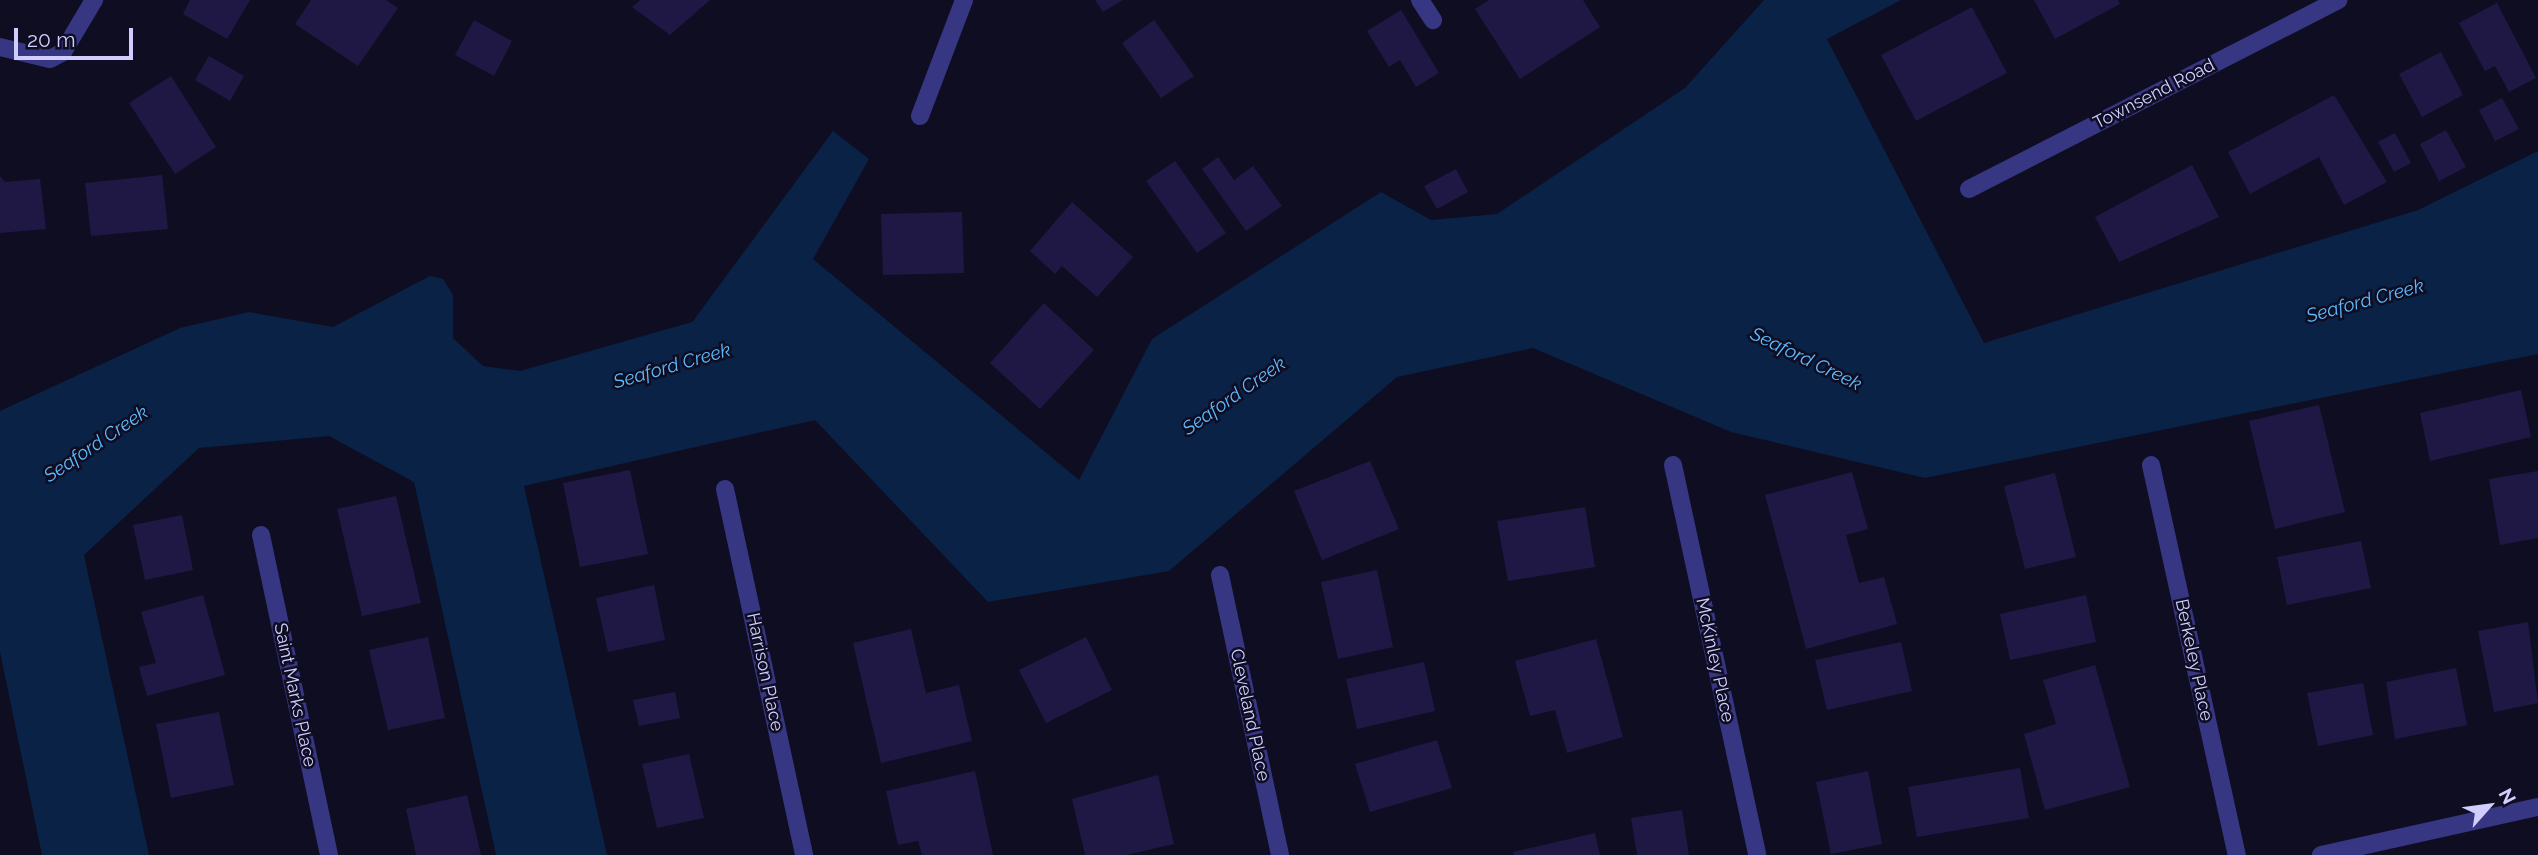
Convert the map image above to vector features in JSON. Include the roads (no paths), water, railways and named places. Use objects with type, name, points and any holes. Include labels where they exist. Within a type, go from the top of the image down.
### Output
[{"type":"street","points":[[0,47],[50,59],[63,52],[94,0]]},
{"type":"street","points":[[920,116],[964,0]]},
{"type":"street","points":[[1420,0],[1433,20]]},
{"type":"street","name":"Townsend Road","points":[[1969,189],[2339,0]]},
{"type":"street","name":"McKinley Place","points":[[1673,466],[1757,855]]},
{"type":"street","name":"Berkeley Place","points":[[2151,466],[2237,855]]},
{"type":"street","name":"Harrison Place","points":[[725,489],[804,855]]},
{"type":"street","name":"Saint Marks Place","points":[[261,535],[329,855]]},
{"type":"street","name":"Cleveland Place","points":[[1220,575],[1280,855]]},
{"type":"street","points":[[2321,855],[2538,807]]},
{"type":"water","points":[[1764,0],[1901,0],[1827,39],[1984,343],[2418,210],[2538,151],[2538,354],[1925,478],[1731,432],[1533,348],[1397,377],[1169,571],[988,602],[815,420],[524,486],[607,855],[496,855],[414,482],[329,436],[199,448],[84,555],[149,855],[42,855],[0,652],[0,411],[180,328],[249,312],[333,327],[430,276],[443,279],[453,295],[453,338],[483,366],[617,384],[685,332],[833,131],[869,159],[813,259],[1079,480],[1152,339],[1381,192],[1431,220],[1497,214],[1685,88]]},
{"type":"waterway","name":"Seaford Creek","points":[[515,410],[718,352]]}]
